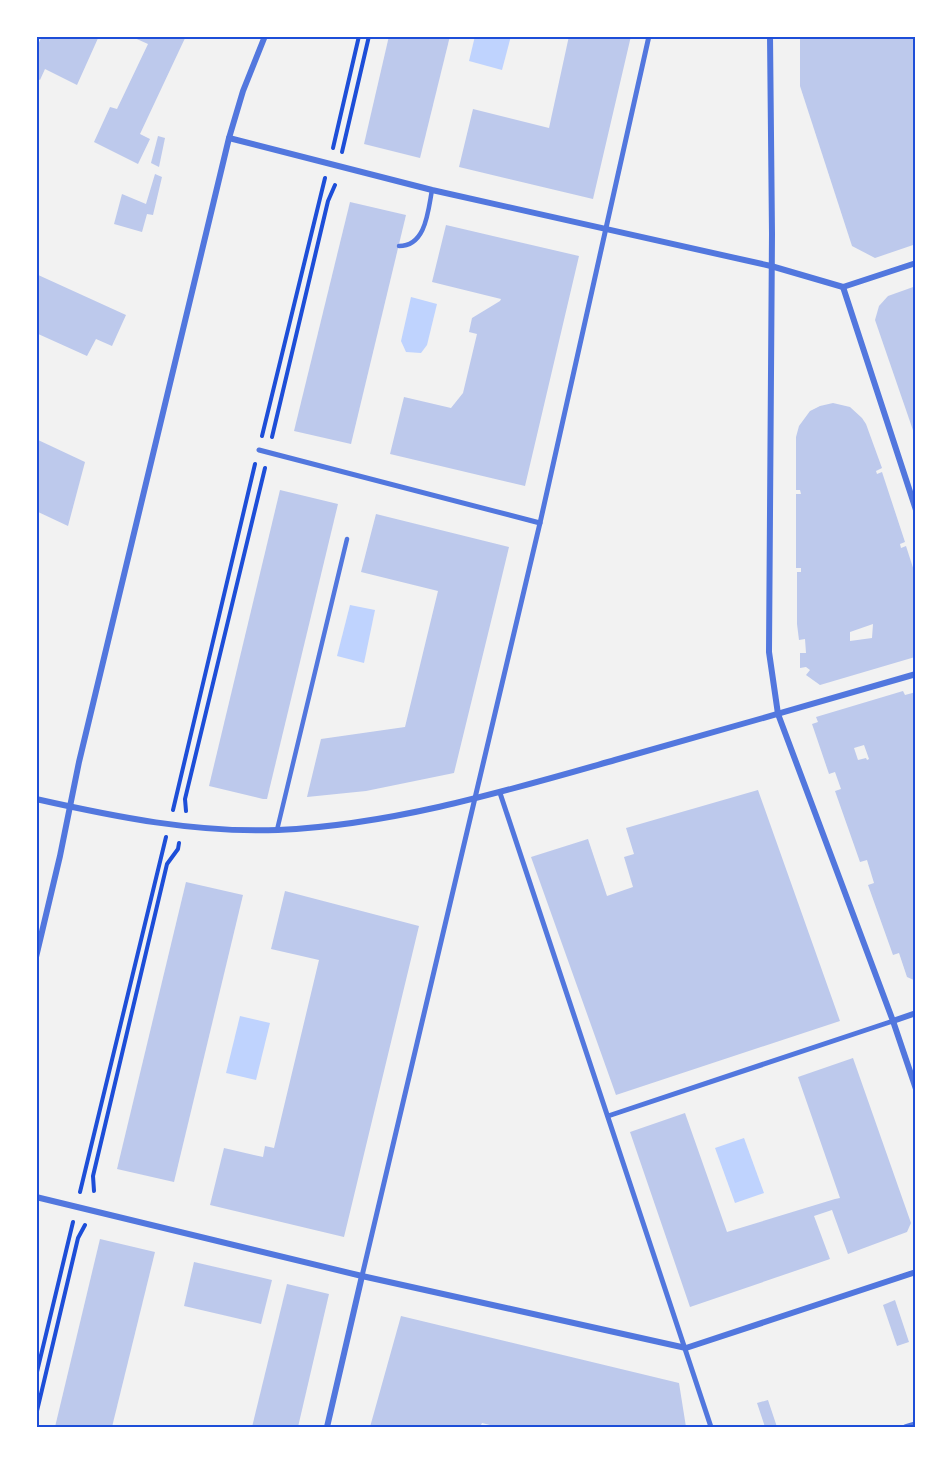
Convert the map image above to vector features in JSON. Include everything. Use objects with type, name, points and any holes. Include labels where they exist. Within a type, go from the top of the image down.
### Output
[{"type":"street","points":[[36,957],[79,762],[229,138],[243,91],[265,36]]},
{"type":"street","points":[[327,1427],[540,523],[649,36]]},
{"type":"street","points":[[770,36],[769,652],[778,714],[893,1021],[916,1089]]},
{"type":"street","points":[[229,138],[432,190],[771,266],[843,287],[916,263]]},
{"type":"street","points":[[843,287],[916,510]]},
{"type":"street","points":[[259,450],[540,523]]},
{"type":"street","points":[[36,799],[118,818],[182,826],[236,830],[320,827],[369,820],[500,793],[916,674]]},
{"type":"street","points":[[500,793],[711,1427]]},
{"type":"street","points":[[608,1116],[916,1013]]},
{"type":"street","points":[[36,1197],[362,1276],[686,1348],[916,1272]]},
{"type":"street","points":[[906,1427],[916,1424]]},
{"type":"lane","points":[[399,246],[413,243],[422,231],[432,190]]},
{"type":"lane","points":[[277,830],[347,539]]},
{"type":"path","points":[[332,150],[359,36]]},
{"type":"path","points":[[342,153],[369,36]]},
{"type":"path","points":[[173,810],[325,182]]},
{"type":"path","points":[[186,812],[185,799],[328,201],[335,185]]},
{"type":"path","points":[[81,1188],[165,841]]},
{"type":"path","points":[[94,1191],[93,1176],[167,864],[178,849],[179,843]]},
{"type":"path","points":[[36,1376],[74,1219]]},
{"type":"path","points":[[36,1415],[78,1238],[86,1223]]},
{"type":"water","points":[[475,36],[511,36],[502,70],[469,61]]},
{"type":"water","points":[[411,297],[437,304],[427,345],[421,353],[406,352],[401,341]]},
{"type":"water","points":[[350,605],[375,610],[364,663],[337,656]]},
{"type":"water","points":[[240,1016],[270,1023],[256,1080],[226,1073]]},
{"type":"water","points":[[744,1138],[764,1193],[735,1203],[715,1148]]},
{"type":"building","points":[[42,36],[99,36],[77,85],[45,69],[40,80],[36,78],[36,49]]},
{"type":"building","points":[[130,36],[186,36],[140,134],[150,139],[138,164],[94,142],[110,107],[117,109],[148,44]]},
{"type":"building","points":[[389,36],[450,36],[420,158],[364,144]]},
{"type":"building","points":[[569,36],[631,36],[593,199],[459,167],[473,109],[549,128]]},
{"type":"building","points":[[800,36],[916,36],[916,244],[875,258],[852,246],[800,86]]},
{"type":"building","points":[[158,136],[165,138],[159,167],[151,163]]},
{"type":"building","points":[[155,174],[162,177],[153,215],[147,214],[142,232],[114,224],[122,194],[146,204]]},
{"type":"building","points":[[350,202],[406,215],[351,444],[294,431]]},
{"type":"building","points":[[446,225],[579,256],[525,486],[390,454],[404,397],[451,408],[463,393],[477,334],[469,332],[472,318],[501,299],[432,282]]},
{"type":"building","points":[[36,274],[126,315],[112,346],[96,339],[87,356],[36,333]]},
{"type":"building","points":[[916,286],[916,439],[875,320],[879,306],[888,296]]},
{"type":"building","points":[[833,403],[850,407],[866,424],[882,468],[876,471],[877,474],[882,472],[905,542],[900,544],[901,548],[906,546],[916,577],[916,652],[915,657],[820,685],[806,675],[810,670],[806,667],[800,668],[800,653],[806,653],[805,639],[799,640],[797,624],[797,572],[801,572],[801,568],[796,568],[796,494],[801,494],[800,490],[796,490],[796,437],[799,426],[810,411]],"holes":[[[873,624],[872,638],[850,641],[850,632]]]},
{"type":"building","points":[[36,439],[85,462],[68,526],[36,511]]},
{"type":"building","points":[[280,490],[338,504],[267,799],[263,799],[209,786]]},
{"type":"building","points":[[376,514],[509,547],[496,601],[454,773],[366,791],[307,797],[321,739],[405,727],[438,591],[361,572]]},
{"type":"building","points":[[903,691],[905,695],[916,692],[916,981],[907,977],[899,953],[893,955],[868,885],[874,883],[867,860],[860,862],[835,791],[841,789],[835,772],[829,774],[812,724],[818,722],[816,717]],"holes":[[[864,745],[869,759],[858,760],[854,748]]]},
{"type":"building","points":[[758,790],[840,1021],[616,1095],[531,857],[588,839],[607,896],[633,887],[624,857],[634,854],[626,828]]},
{"type":"building","points":[[186,882],[243,895],[174,1182],[117,1169]]},
{"type":"building","points":[[285,891],[419,926],[344,1237],[210,1205],[224,1148],[263,1157],[265,1146],[274,1148],[319,960],[271,949]]},
{"type":"building","points":[[853,1058],[911,1223],[907,1232],[848,1254],[832,1210],[814,1216],[830,1259],[690,1307],[630,1132],[685,1113],[727,1232],[840,1198],[798,1077]]},
{"type":"building","points":[[100,1239],[155,1252],[112,1427],[55,1427]]},
{"type":"building","points":[[194,1262],[272,1280],[261,1324],[184,1306]]},
{"type":"building","points":[[287,1284],[329,1294],[298,1427],[252,1427]]},
{"type":"building","points":[[895,1300],[909,1342],[897,1346],[883,1305]]},
{"type":"building","points":[[401,1316],[679,1383],[686,1427],[498,1427],[482,1423],[480,1427],[370,1427]]},
{"type":"building","points":[[768,1400],[777,1427],[765,1427],[757,1403]]}]
